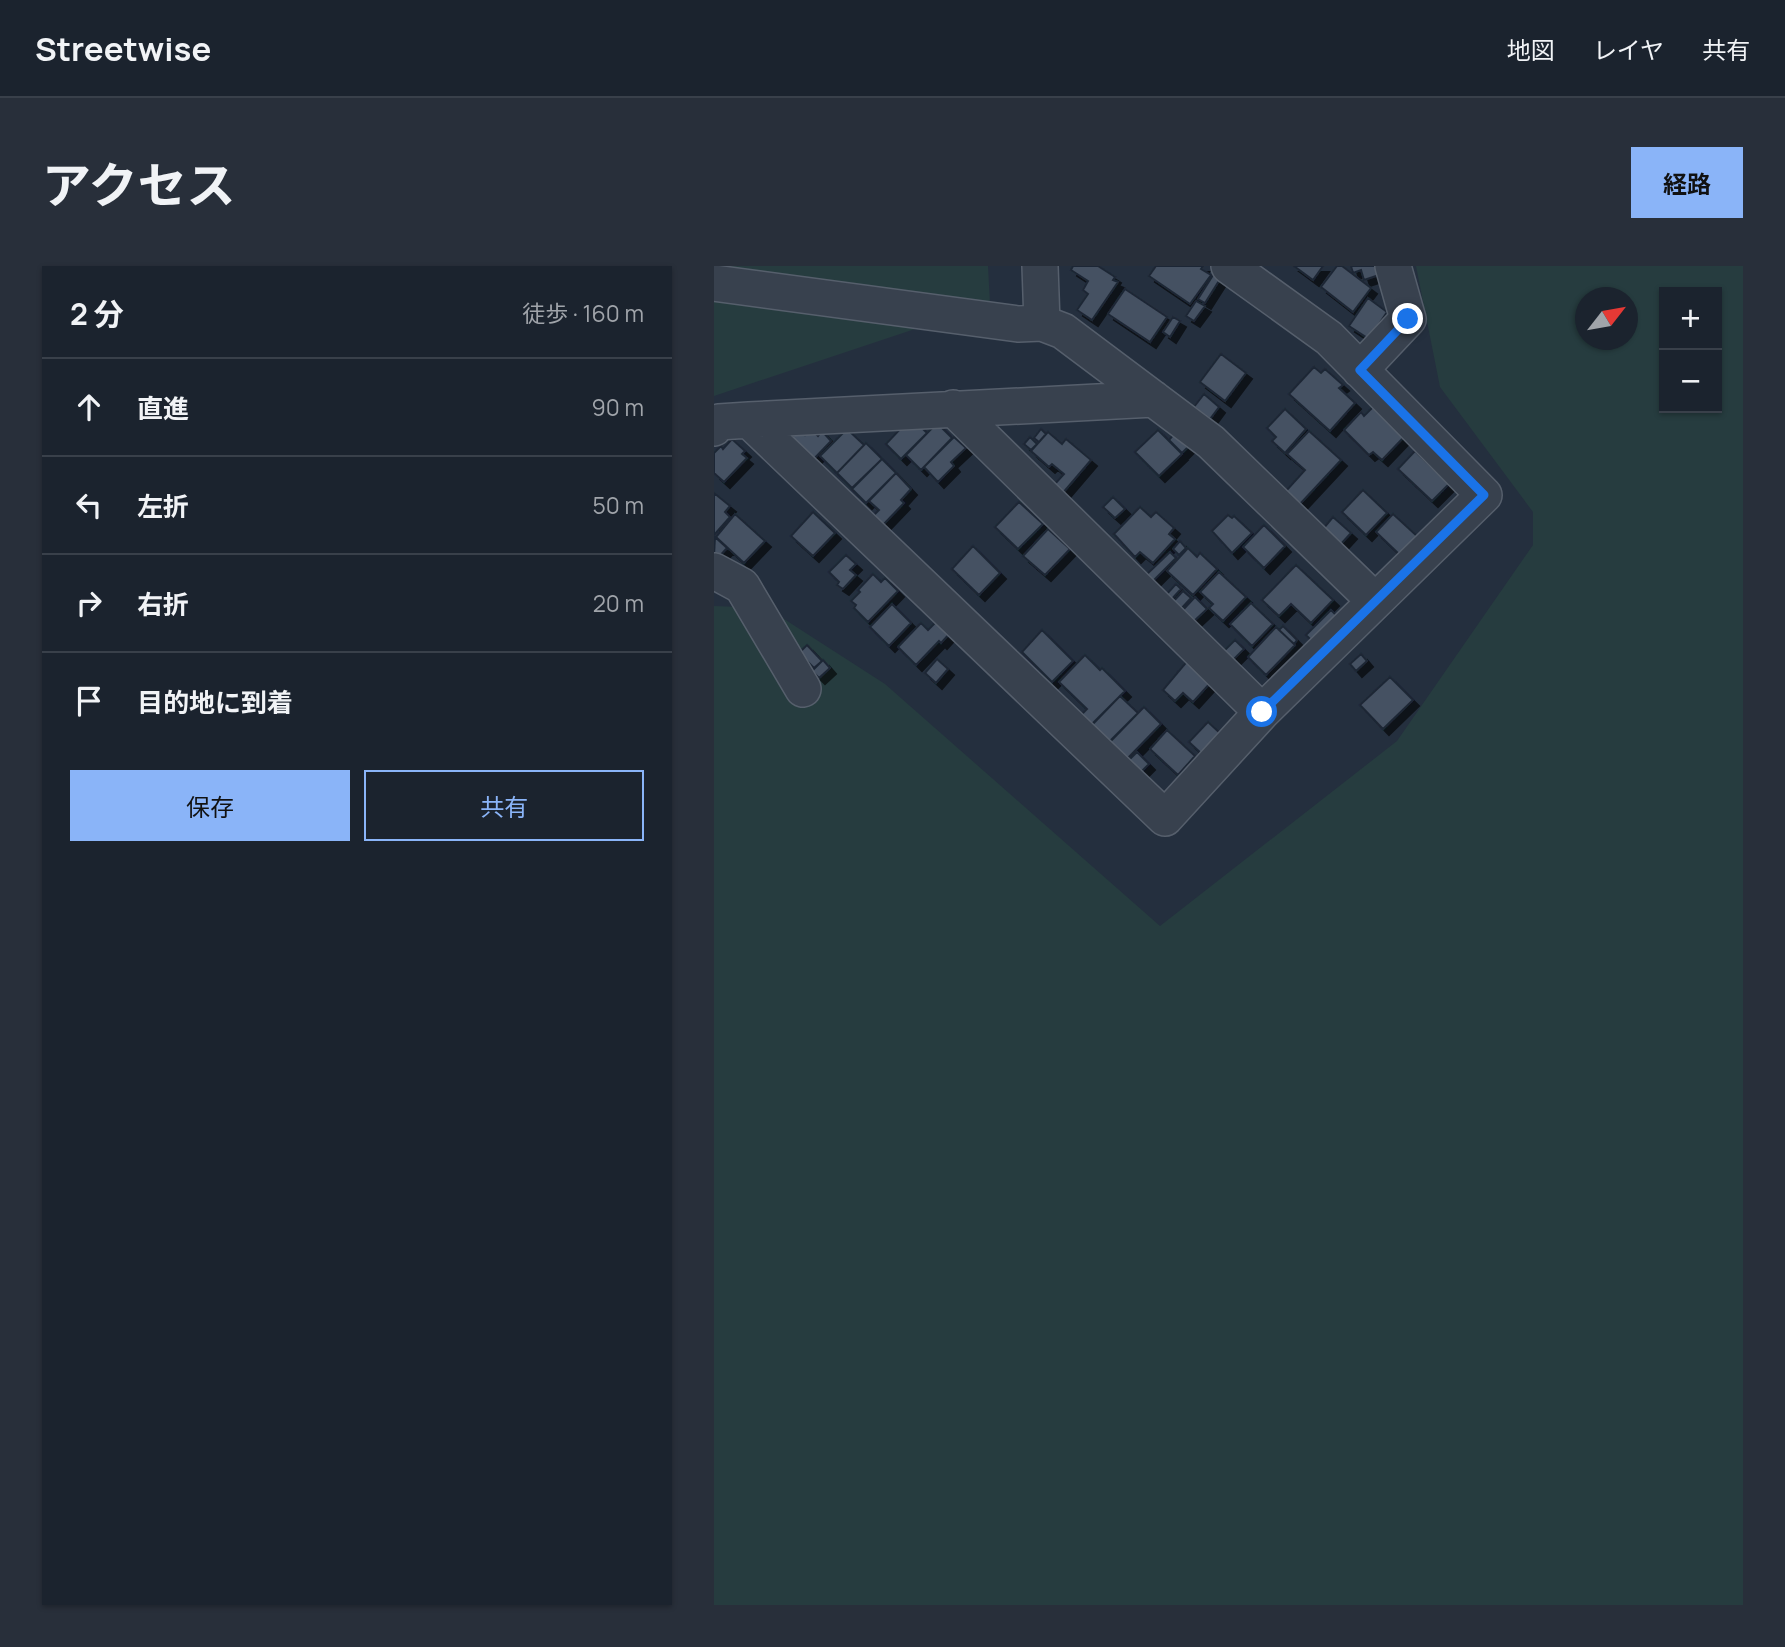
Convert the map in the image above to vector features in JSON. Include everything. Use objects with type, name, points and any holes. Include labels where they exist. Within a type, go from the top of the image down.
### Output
[{"type":"street","points":[[1040,266],[1042,323]]},
{"type":"street","points":[[749,420],[1165,818],[1262,712],[1484,495],[1329,338],[1229,266]]},
{"type":"street","points":[[1360,370],[1408,319],[1393,266]]},
{"type":"street","points":[[714,283],[1018,324],[1042,323],[1063,331],[1211,442],[1375,601]]},
{"type":"street","points":[[714,428],[719,422],[1154,398]]},
{"type":"street","points":[[953,408],[1262,712]]},
{"type":"street","points":[[714,571],[742,586],[803,689]]},
{"type":"green space","points":[[714,266],[988,266],[990,304],[714,396]]},
{"type":"green space","points":[[1416,266],[1743,266],[1743,1605],[714,1605],[714,606],[767,608],[885,684],[1160,926],[1397,741],[1533,545],[1533,512],[1440,387]]},
{"type":"building","points":[[1073,266],[1098,266],[1118,282],[1092,320],[1077,310],[1088,294],[1083,290],[1088,281],[1071,270]]},
{"type":"building","points":[[1156,266],[1203,266],[1201,269],[1211,275],[1190,304],[1149,276]]},
{"type":"building","points":[[1294,266],[1323,266],[1313,280]]},
{"type":"building","points":[[1337,266],[1342,266],[1371,288],[1353,312],[1321,287]]},
{"type":"building","points":[[1351,266],[1380,266],[1382,274],[1364,280],[1361,270],[1353,273]]},
{"type":"building","points":[[1215,272],[1222,276],[1205,303],[1198,299]]},
{"type":"building","points":[[1125,289],[1167,317],[1150,342],[1108,314]]},
{"type":"building","points":[[1368,298],[1387,312],[1369,339],[1349,326]]},
{"type":"building","points":[[1196,301],[1205,306],[1194,321],[1186,316]]},
{"type":"building","points":[[1173,317],[1180,321],[1170,337],[1163,332]]},
{"type":"building","points":[[1221,354],[1246,373],[1225,401],[1200,382]]},
{"type":"building","points":[[1314,367],[1321,373],[1325,369],[1343,385],[1339,388],[1355,403],[1330,431],[1289,394]]},
{"type":"building","points":[[1204,394],[1219,407],[1210,419],[1194,407]]},
{"type":"building","points":[[1373,407],[1404,437],[1382,460],[1373,452],[1369,455],[1344,430],[1361,412],[1364,416]]},
{"type":"building","points":[[1285,409],[1306,429],[1285,453],[1272,441],[1276,437],[1267,428]]},
{"type":"building","points":[[915,421],[927,433],[901,459],[886,444],[903,426]]},
{"type":"building","points":[[937,423],[952,438],[921,470],[906,455]]},
{"type":"building","points":[[799,429],[805,435],[811,429],[818,436],[822,431],[831,441],[809,464],[787,443]]},
{"type":"building","points":[[847,429],[864,445],[837,473],[820,456]]},
{"type":"building","points":[[1041,429],[1046,434],[1039,442],[1034,438]]},
{"type":"building","points":[[1158,430],[1182,454],[1159,476],[1135,452]]},
{"type":"building","points":[[1309,431],[1341,460],[1300,504],[1286,491],[1305,470],[1287,454]]},
{"type":"building","points":[[1048,432],[1062,444],[1066,439],[1091,460],[1062,494],[1053,486],[1064,474],[1052,464],[1049,467],[1031,451]]},
{"type":"building","points":[[1174,434],[1188,447],[1182,453],[1169,440]]},
{"type":"building","points":[[954,437],[966,448],[951,462],[954,466],[938,482],[924,467]]},
{"type":"building","points":[[1030,437],[1037,444],[1031,450],[1024,444]]},
{"type":"building","points":[[732,439],[745,451],[742,454],[747,458],[724,482],[714,473],[714,453],[721,446],[723,449]]},
{"type":"building","points":[[866,443],[882,459],[852,488],[837,473]]},
{"type":"building","points":[[1415,451],[1449,484],[1432,501],[1398,469]]},
{"type":"building","points":[[882,459],[896,473],[866,503],[852,489]]},
{"type":"building","points":[[896,473],[911,489],[901,500],[904,503],[881,527],[872,517],[879,510],[869,501]]},
{"type":"building","points":[[1363,490],[1387,513],[1366,535],[1342,512]]},
{"type":"building","points":[[714,493],[730,506],[725,512],[730,517],[714,535]]},
{"type":"building","points":[[1113,497],[1125,509],[1115,518],[1103,507]]},
{"type":"building","points":[[1019,502],[1043,524],[1018,549],[995,527]]},
{"type":"building","points":[[1140,507],[1151,517],[1156,512],[1174,528],[1169,534],[1175,539],[1153,563],[1140,552],[1135,557],[1114,534]]},
{"type":"building","points":[[813,512],[835,533],[813,556],[791,536]]},
{"type":"building","points":[[735,514],[765,541],[744,563],[716,537]]},
{"type":"building","points":[[1393,514],[1418,537],[1400,555],[1376,532]]},
{"type":"building","points":[[1228,515],[1232,518],[1234,516],[1252,533],[1232,553],[1212,531]]},
{"type":"building","points":[[1333,517],[1351,533],[1340,545],[1323,529]]},
{"type":"building","points":[[1264,525],[1285,546],[1264,568],[1243,547]]},
{"type":"building","points":[[1048,529],[1070,549],[1045,575],[1023,556]]},
{"type":"building","points":[[715,537],[727,548],[717,559],[714,556]]},
{"type":"building","points":[[1180,541],[1186,548],[1179,555],[1173,549]]},
{"type":"building","points":[[973,546],[1000,573],[979,595],[952,569]]},
{"type":"building","points":[[1188,548],[1197,557],[1200,553],[1217,569],[1193,595],[1167,571]]},
{"type":"building","points":[[1170,552],[1176,558],[1150,584],[1144,577]]},
{"type":"building","points":[[846,555],[856,564],[850,570],[856,575],[843,589],[829,572]]},
{"type":"building","points":[[1296,565],[1333,600],[1311,623],[1291,604],[1279,616],[1262,600]]},
{"type":"building","points":[[1219,572],[1246,597],[1223,621],[1209,608],[1213,604],[1200,592]]},
{"type":"building","points":[[873,574],[881,582],[885,578],[898,591],[868,622],[851,601]]},
{"type":"building","points":[[1176,584],[1181,589],[1170,601],[1165,596]]},
{"type":"building","points":[[1183,591],[1191,598],[1179,611],[1171,604]]},
{"type":"building","points":[[1195,597],[1207,609],[1193,622],[1182,611]]},
{"type":"building","points":[[1251,603],[1273,624],[1252,646],[1230,624]]},
{"type":"building","points":[[892,604],[911,623],[889,646],[870,627]]},
{"type":"building","points":[[1331,610],[1337,616],[1312,641],[1306,635]]},
{"type":"building","points":[[939,619],[952,631],[916,665],[898,647],[921,623],[928,630]]},
{"type":"building","points":[[1283,626],[1297,640],[1294,644],[1279,630]]},
{"type":"building","points":[[1276,627],[1295,645],[1266,675],[1248,657]]},
{"type":"building","points":[[1042,630],[1073,661],[1052,682],[1022,652]]},
{"type":"building","points":[[1235,640],[1244,649],[1232,661],[1222,653]]},
{"type":"building","points":[[807,645],[822,661],[814,668],[799,653]]},
{"type":"building","points":[[1361,654],[1367,661],[1356,671],[1350,664]]},
{"type":"building","points":[[1085,655],[1125,691],[1089,727],[1079,717],[1087,709],[1059,682]]},
{"type":"building","points":[[937,659],[948,669],[936,683],[925,673]]},
{"type":"building","points":[[1189,659],[1213,680],[1193,702],[1183,693],[1175,701],[1163,690]]},
{"type":"building","points":[[823,660],[830,668],[819,678],[812,671]]},
{"type":"building","points":[[1390,677],[1413,700],[1383,729],[1360,705]]},
{"type":"building","points":[[1120,696],[1138,713],[1107,744],[1090,727]]},
{"type":"building","points":[[1144,707],[1161,724],[1124,762],[1107,745]]},
{"type":"building","points":[[1208,722],[1222,735],[1203,755],[1189,742]]},
{"type":"building","points":[[1167,730],[1195,756],[1178,775],[1150,749]]},
{"type":"building","points":[[1137,752],[1149,764],[1136,777],[1124,765]]},
{"type":"route","points":[[1262,712],[1484,495],[1360,370],[1408,319]]}]
